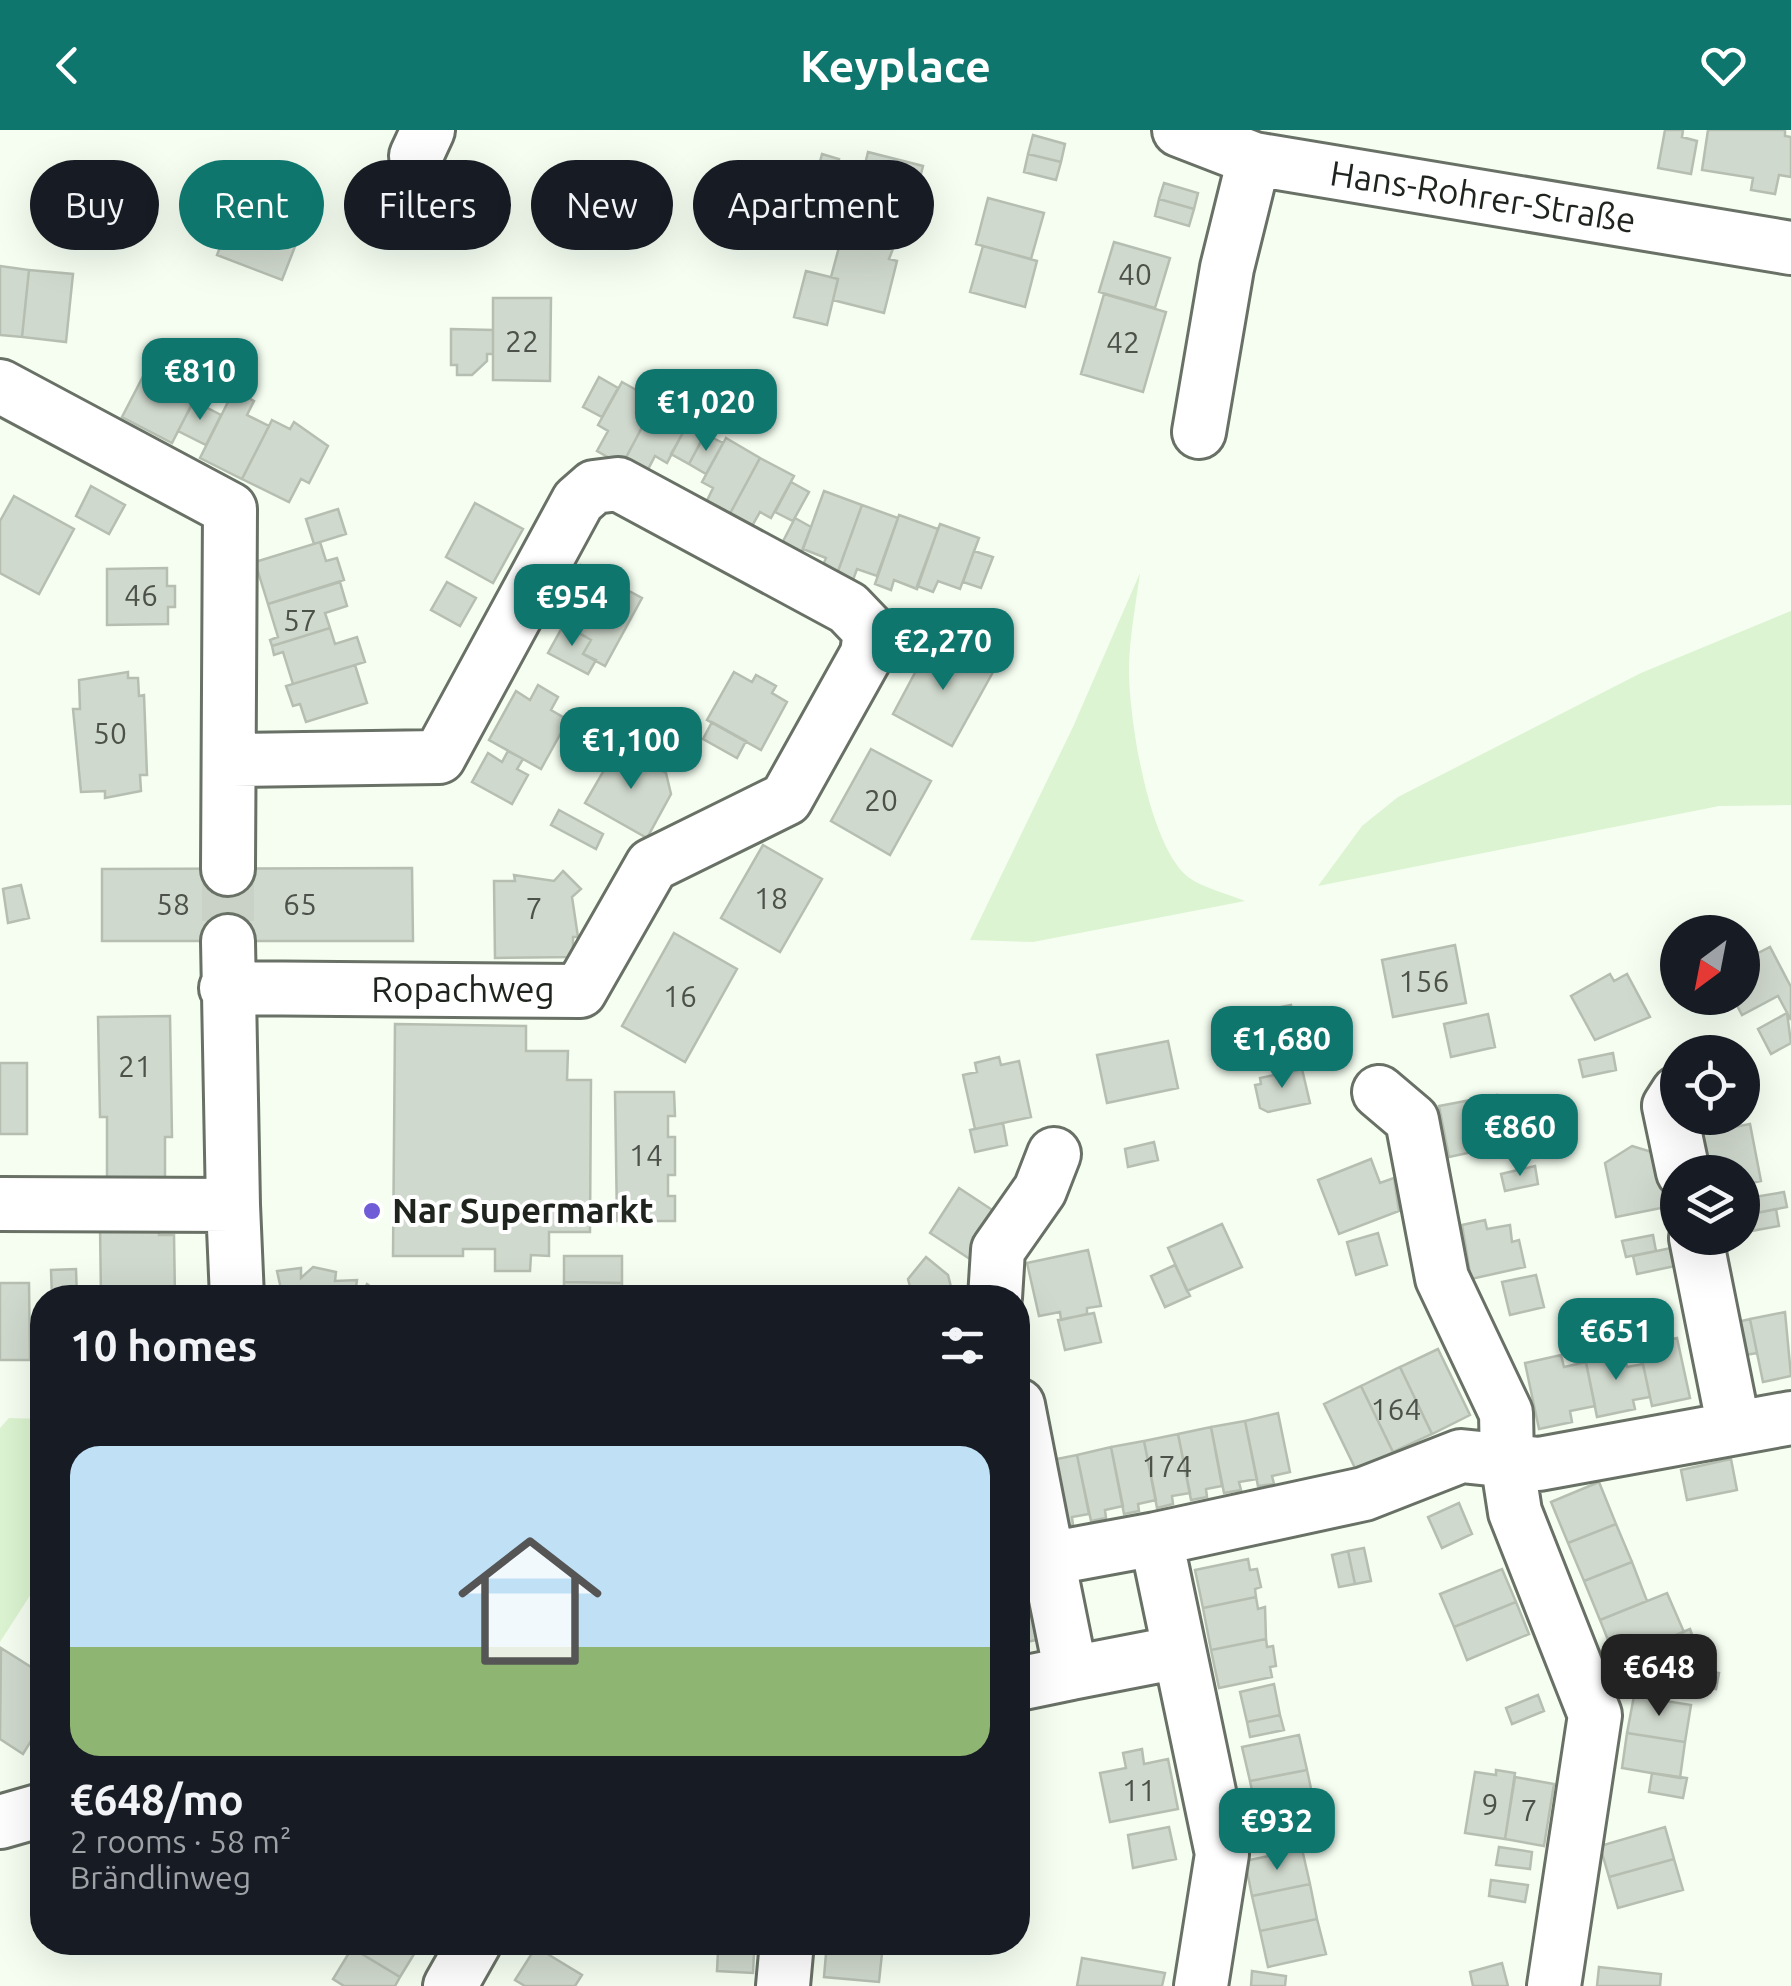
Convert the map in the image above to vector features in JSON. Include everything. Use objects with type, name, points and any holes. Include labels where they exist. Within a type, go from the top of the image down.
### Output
[{"type":"street","name":"Hans-Rohrer-Straße","points":[[1179,130],[1254,159],[1791,248]]},
{"type":"street","points":[[1199,432],[1227,268],[1254,159]]},
{"type":"street","points":[[0,386],[230,508],[232,760],[228,869]]},
{"type":"street","name":"Ropachweg","points":[[232,760],[439,757],[578,501],[594,487],[618,484],[848,608],[870,632],[867,654],[786,799],[652,864],[580,990],[227,964],[233,1204]]},
{"type":"street","points":[[1379,1092],[1412,1120],[1442,1278],[1506,1413],[1506,1460],[1515,1512],[1595,1714],[1554,1986]]},
{"type":"street","points":[[996,1285],[998,1250],[1040,1190],[1054,1154]]},
{"type":"street","points":[[0,1204],[233,1204],[236,1285]]},
{"type":"street","points":[[1699,1255],[1734,1428]]},
{"type":"street","points":[[1048,1559],[1364,1494],[1460,1456],[1539,1464],[1791,1418]]},
{"type":"street","points":[[1030,1467],[1071,1673]]},
{"type":"street","points":[[1156,1538],[1222,1854],[1201,1986]]},
{"type":"street","points":[[1030,1682],[1179,1652]]},
{"type":"street","points":[[0,1822],[30,1813]]},
{"type":"street","points":[[450,1986],[468,1955]]},
{"type":"street","points":[[783,1986],[786,1955]]},
{"type":"green space","points":[[1140,573],[1130,687],[1151,809],[1174,861],[1188,877],[1245,901],[1033,942],[970,940],[1073,727]]},
{"type":"green space","points":[[1791,611],[1791,805],[1719,806],[1318,886],[1362,826],[1398,797],[1641,673]]},
{"type":"green space","points":[[9,1418],[30,1419],[30,1596],[0,1642],[0,1428]]},
{"type":"building","points":[[1665,130],[1683,130],[1682,137],[1697,141],[1691,174],[1658,168]]},
{"type":"building","points":[[1708,130],[1785,130],[1785,136],[1791,137],[1791,177],[1779,175],[1775,194],[1751,190],[1753,178],[1702,170]]},
{"type":"building","points":[[1033,135],[1065,144],[1061,162],[1028,154]]},
{"type":"building","points":[[868,152],[899,160],[866,160]]},
{"type":"building","points":[[822,154],[839,159],[839,160],[820,160]]},
{"type":"building","points":[[1028,154],[1061,162],[1056,180],[1024,172]]},
{"type":"building","points":[[1164,183],[1198,193],[1194,209],[1159,199]]},
{"type":"building","points":[[988,198],[1044,213],[1031,259],[976,244]]},
{"type":"building","points":[[1159,199],[1194,209],[1189,226],[1155,216]]},
{"type":"building","points":[[1114,242],[1170,258],[1155,308],[1099,292]]},
{"type":"building","points":[[983,246],[1037,261],[1025,307],[970,292]]},
{"type":"building","points":[[219,250],[294,250],[282,280],[217,255]]},
{"type":"building","points":[[838,250],[893,250],[889,259],[897,261],[884,313],[833,300],[838,279],[831,277]]},
{"type":"building","points":[[0,266],[29,270],[22,337],[0,335]]},
{"type":"building","points":[[29,270],[73,274],[66,342],[22,337]]},
{"type":"building","points":[[806,271],[838,279],[827,325],[794,317]]},
{"type":"building","points":[[1104,294],[1166,312],[1143,392],[1081,374]]},
{"type":"building","points":[[493,298],[551,298],[550,381],[493,380]]},
{"type":"building","points":[[451,329],[493,330],[493,354],[487,354],[487,361],[472,375],[457,375],[457,365],[451,365]]},
{"type":"building","points":[[175,354],[190,361],[181,379],[200,388],[172,443],[122,417],[150,363],[166,372]]},
{"type":"building","points":[[599,377],[618,388],[602,417],[583,407]]},
{"type":"building","points":[[622,382],[656,401],[622,465],[597,451],[608,431],[598,425]]},
{"type":"building","points":[[234,390],[254,401],[247,415],[269,426],[242,479],[200,458]]},
{"type":"building","points":[[194,401],[221,415],[206,445],[178,431]]},
{"type":"building","points":[[656,401],[690,419],[667,463],[655,456],[644,477],[622,465]]},
{"type":"building","points":[[272,420],[290,429],[294,422],[328,446],[309,483],[301,479],[289,502],[242,479]]},
{"type":"building","points":[[688,424],[705,434],[689,464],[671,454]]},
{"type":"building","points":[[705,434],[723,443],[706,474],[689,464]]},
{"type":"building","points":[[726,438],[760,458],[726,521],[703,509],[713,488],[702,482]]},
{"type":"building","points":[[760,458],[794,476],[771,518],[760,512],[748,533],[726,521]]},
{"type":"building","points":[[791,482],[809,492],[793,521],[775,512]]},
{"type":"building","points":[[91,486],[125,505],[109,534],[76,516]]},
{"type":"building","points":[[824,491],[862,505],[837,574],[822,568],[826,558],[803,549]]},
{"type":"building","points":[[14,496],[74,529],[39,594],[0,573],[0,521]]},
{"type":"building","points":[[475,503],[523,529],[493,583],[446,557]]},
{"type":"building","points":[[862,505],[898,518],[877,576],[857,569],[853,580],[837,574]]},
{"type":"building","points":[[338,509],[346,534],[314,544],[306,519]]},
{"type":"building","points":[[899,515],[938,529],[917,589],[894,580],[891,590],[875,584]]},
{"type":"building","points":[[795,518],[811,527],[795,569],[775,557]]},
{"type":"building","points":[[940,524],[979,538],[960,589],[938,581],[933,592],[917,586]]},
{"type":"building","points":[[320,542],[326,561],[337,558],[344,580],[268,604],[255,562]]},
{"type":"building","points":[[974,551],[993,557],[981,588],[963,582]]},
{"type":"building","points":[[581,565],[642,598],[605,666],[583,654],[591,640],[558,621],[568,603],[563,600]]},
{"type":"building","points":[[167,568],[167,586],[175,586],[175,607],[168,607],[168,624],[107,625],[107,569]]},
{"type":"building","points":[[340,582],[347,606],[325,613],[330,628],[272,646],[270,640],[278,637],[268,604]]},
{"type":"building","points":[[447,582],[476,598],[460,626],[431,610]]},
{"type":"building","points":[[564,624],[591,640],[583,654],[596,660],[588,674],[548,653]]},
{"type":"building","points":[[330,628],[335,644],[357,637],[365,662],[293,684],[283,652],[274,655],[272,646]]},
{"type":"building","points":[[933,639],[993,672],[952,746],[893,714]]},
{"type":"building","points":[[355,665],[367,703],[306,722],[300,704],[293,706],[286,686]]},
{"type":"building","points":[[128,672],[128,678],[138,678],[139,696],[144,695],[147,775],[140,775],[141,791],[105,798],[105,791],[81,792],[73,709],[80,709],[79,680]]},
{"type":"building","points":[[734,672],[752,682],[756,675],[776,686],[772,693],[787,702],[761,750],[707,720]]},
{"type":"building","points":[[538,685],[558,697],[551,710],[568,720],[541,769],[489,740],[516,691],[530,700]]},
{"type":"building","points":[[712,722],[746,741],[737,758],[703,739]]},
{"type":"building","points":[[618,746],[666,773],[671,794],[647,838],[585,803]]},
{"type":"building","points":[[871,749],[931,781],[890,855],[831,821]]},
{"type":"building","points":[[508,751],[523,759],[517,769],[528,775],[512,804],[472,782],[488,753],[502,762]]},
{"type":"building","points":[[559,810],[603,834],[596,849],[551,825]]},
{"type":"building","points":[[763,845],[822,879],[780,952],[721,918]]},
{"type":"building","points":[[412,868],[413,941],[102,941],[102,869]]},
{"type":"building","points":[[563,871],[581,889],[572,897],[578,937],[573,937],[573,957],[495,958],[494,881],[515,881],[514,875],[554,881]]},
{"type":"building","points":[[21,885],[29,918],[8,923],[3,889]]},
{"type":"building","points":[[674,933],[737,969],[685,1062],[622,1026]]},
{"type":"building","points":[[1455,945],[1466,1003],[1393,1017],[1382,960]]},
{"type":"building","points":[[1770,947],[1791,987],[1791,1020],[1778,996],[1760,1006],[1760,952]]},
{"type":"building","points":[[1610,974],[1614,981],[1627,974],[1650,1017],[1595,1040],[1571,996]]},
{"type":"building","points":[[1291,1005],[1293,1012],[1309,1008],[1319,1050],[1300,1055],[1302,1061],[1275,1067],[1274,1060],[1258,1064],[1248,1021],[1264,1017],[1262,1011]]},
{"type":"building","points":[[1787,1013],[1791,1043],[1771,1054],[1758,1029]]},
{"type":"building","points":[[1488,1014],[1495,1047],[1451,1057],[1444,1024]]},
{"type":"building","points":[[170,1016],[172,1137],[165,1137],[165,1180],[107,1181],[107,1117],[100,1117],[98,1017]]},
{"type":"building","points":[[395,1024],[526,1026],[526,1051],[568,1051],[567,1080],[591,1080],[590,1232],[549,1232],[549,1256],[531,1255],[530,1271],[495,1271],[495,1249],[463,1249],[463,1256],[393,1256]]},
{"type":"building","points":[[1168,1041],[1178,1088],[1107,1103],[1097,1055]]},
{"type":"building","points":[[1613,1053],[1616,1070],[1583,1077],[1579,1060]]},
{"type":"building","points":[[999,1057],[1001,1065],[1019,1061],[1031,1117],[975,1129],[963,1075],[977,1072],[975,1063]]},
{"type":"building","points":[[0,1063],[27,1063],[27,1134],[0,1134]]},
{"type":"building","points":[[1302,1069],[1310,1103],[1268,1112],[1260,1108],[1255,1085],[1261,1084],[1260,1078]]},
{"type":"building","points":[[615,1092],[674,1092],[675,1116],[668,1116],[668,1137],[675,1137],[675,1175],[668,1175],[668,1196],[675,1196],[675,1221],[617,1221]]},
{"type":"building","points":[[1497,1095],[1502,1115],[1495,1116],[1500,1146],[1449,1157],[1439,1106]]},
{"type":"building","points":[[1003,1123],[1007,1145],[975,1152],[970,1130]]},
{"type":"building","points":[[1697,1135],[1752,1135],[1756,1155],[1701,1155]]},
{"type":"building","points":[[1154,1142],[1158,1160],[1128,1167],[1125,1149]]},
{"type":"building","points":[[1632,1146],[1655,1153],[1660,1208],[1616,1217],[1605,1163]]},
{"type":"building","points":[[1371,1159],[1380,1183],[1394,1178],[1399,1211],[1339,1234],[1318,1180]]},
{"type":"building","points":[[1535,1166],[1538,1184],[1505,1191],[1501,1174]]},
{"type":"building","points":[[959,1188],[1003,1217],[973,1261],[930,1233]]},
{"type":"building","points":[[1784,1192],[1787,1207],[1760,1212],[1760,1196]]},
{"type":"building","points":[[1776,1209],[1779,1226],[1760,1229],[1760,1212]]},
{"type":"building","points":[[1485,1220],[1487,1229],[1510,1225],[1512,1242],[1519,1240],[1525,1267],[1471,1279],[1462,1225]]},
{"type":"building","points":[[1222,1224],[1242,1267],[1187,1291],[1168,1248]]},
{"type":"building","points":[[159,1225],[159,1235],[174,1235],[175,1285],[101,1285],[100,1226]]},
{"type":"building","points":[[1378,1233],[1387,1265],[1356,1275],[1347,1242]]},
{"type":"building","points":[[1653,1235],[1656,1251],[1626,1257],[1622,1241]]},
{"type":"building","points":[[1088,1250],[1101,1306],[1061,1320],[1060,1312],[1039,1316],[1027,1263]]},
{"type":"building","points":[[1660,1250],[1660,1255],[1673,1255],[1675,1266],[1637,1274],[1633,1256]]},
{"type":"building","points":[[564,1256],[622,1256],[622,1283],[564,1282]]},
{"type":"building","points":[[926,1257],[948,1275],[950,1285],[910,1285],[908,1279]]},
{"type":"building","points":[[1175,1265],[1190,1296],[1165,1307],[1151,1276]]},
{"type":"building","points":[[313,1267],[336,1272],[335,1281],[357,1280],[356,1285],[280,1285],[277,1271],[301,1268],[301,1278]]},
{"type":"building","points":[[76,1269],[77,1285],[52,1285],[51,1270]]},
{"type":"building","points":[[1536,1275],[1544,1307],[1510,1315],[1502,1282]]},
{"type":"building","points":[[564,1282],[622,1283],[622,1285]]},
{"type":"building","points":[[0,1283],[29,1283],[30,1360],[0,1360]]},
{"type":"building","points":[[1785,1312],[1791,1376],[1763,1382],[1750,1319]]},
{"type":"building","points":[[1094,1313],[1101,1342],[1065,1350],[1058,1320]]},
{"type":"building","points":[[1750,1319],[1757,1353],[1740,1356],[1733,1323]]},
{"type":"building","points":[[1677,1338],[1690,1398],[1652,1406],[1639,1346]]},
{"type":"building","points":[[1438,1349],[1470,1415],[1432,1434],[1400,1367]]},
{"type":"building","points":[[1623,1349],[1627,1367],[1643,1364],[1650,1397],[1633,1400],[1635,1409],[1597,1417],[1585,1358]]},
{"type":"building","points":[[1561,1355],[1564,1367],[1586,1362],[1595,1406],[1570,1411],[1572,1422],[1539,1429],[1525,1363]]},
{"type":"building","points":[[1400,1367],[1432,1434],[1393,1452],[1361,1386]]},
{"type":"building","points":[[1361,1386],[1393,1452],[1356,1470],[1324,1404]]},
{"type":"building","points":[[1278,1413],[1290,1472],[1272,1476],[1274,1484],[1258,1486],[1245,1421]]},
{"type":"building","points":[[1245,1421],[1257,1479],[1239,1482],[1241,1490],[1224,1493],[1211,1427]]},
{"type":"building","points":[[1211,1427],[1222,1486],[1206,1489],[1207,1497],[1191,1500],[1178,1434]]},
{"type":"building","points":[[1178,1434],[1190,1493],[1172,1496],[1173,1504],[1157,1508],[1144,1441]]},
{"type":"building","points":[[1144,1441],[1156,1500],[1138,1504],[1139,1511],[1124,1514],[1111,1447]]},
{"type":"building","points":[[1111,1447],[1123,1506],[1105,1510],[1106,1518],[1091,1521],[1077,1455]]},
{"type":"building","points":[[1077,1455],[1089,1514],[1072,1517],[1073,1525],[1056,1528],[1042,1462]]},
{"type":"building","points":[[1731,1459],[1737,1490],[1687,1500],[1681,1470]]},
{"type":"building","points":[[1599,1482],[1616,1524],[1568,1543],[1551,1502]]},
{"type":"building","points":[[1459,1503],[1472,1534],[1442,1548],[1428,1517]]},
{"type":"building","points":[[1616,1524],[1632,1562],[1584,1581],[1568,1543]]},
{"type":"building","points":[[1364,1548],[1371,1581],[1355,1584],[1348,1551]]},
{"type":"building","points":[[1348,1551],[1355,1584],[1339,1587],[1332,1555]]},
{"type":"building","points":[[1248,1559],[1250,1570],[1257,1569],[1261,1587],[1255,1589],[1256,1597],[1203,1608],[1195,1570]]},
{"type":"building","points":[[1632,1562],[1647,1601],[1600,1620],[1584,1581]]},
{"type":"building","points":[[1502,1569],[1516,1602],[1454,1627],[1440,1594]]},
{"type":"building","points":[[1030,1573],[1045,1638],[1030,1641]]},
{"type":"building","points":[[1667,1593],[1684,1632],[1616,1660],[1600,1620]]},
{"type":"building","points":[[1256,1597],[1258,1609],[1265,1607],[1266,1639],[1211,1650],[1203,1608]]},
{"type":"building","points":[[1516,1602],[1529,1634],[1467,1660],[1454,1627]]},
{"type":"building","points":[[1690,1629],[1696,1646],[1664,1659],[1657,1643]]},
{"type":"building","points":[[1266,1639],[1267,1647],[1273,1646],[1276,1666],[1270,1667],[1272,1677],[1219,1688],[1211,1650]]},
{"type":"building","points":[[1,1648],[30,1666],[30,1743],[23,1754],[0,1739]]},
{"type":"building","points":[[1675,1666],[1719,1673],[1716,1689],[1672,1682]]},
{"type":"building","points":[[1274,1684],[1280,1715],[1247,1722],[1240,1692]]},
{"type":"building","points":[[1538,1695],[1544,1711],[1512,1724],[1506,1708]]},
{"type":"building","points":[[1634,1696],[1691,1705],[1685,1742],[1627,1733]]},
{"type":"building","points":[[1280,1715],[1284,1730],[1250,1737],[1247,1722]]},
{"type":"building","points":[[1627,1733],[1685,1742],[1680,1778],[1622,1768]]},
{"type":"building","points":[[1299,1735],[1307,1770],[1250,1781],[1242,1747]]},
{"type":"building","points":[[1142,1749],[1144,1764],[1168,1759],[1178,1809],[1110,1822],[1100,1773],[1126,1768],[1123,1753]]},
{"type":"building","points":[[1307,1770],[1315,1807],[1258,1819],[1250,1781]]},
{"type":"building","points":[[1496,1770],[1515,1773],[1505,1839],[1465,1833],[1475,1772],[1496,1775]]},
{"type":"building","points":[[1652,1773],[1687,1778],[1683,1798],[1649,1792]]},
{"type":"building","points":[[1515,1777],[1554,1784],[1544,1846],[1505,1839]]},
{"type":"building","points":[[1301,1815],[1305,1830],[1273,1837],[1269,1821]]},
{"type":"building","points":[[1169,1827],[1176,1859],[1133,1868],[1128,1835]]},
{"type":"building","points":[[1665,1827],[1674,1859],[1609,1877],[1600,1846]]},
{"type":"building","points":[[1305,1830],[1308,1847],[1277,1854],[1273,1837]]},
{"type":"building","points":[[1499,1847],[1532,1852],[1530,1869],[1496,1865]]},
{"type":"building","points":[[1302,1849],[1310,1884],[1252,1896],[1245,1861]]},
{"type":"building","points":[[1674,1859],[1683,1890],[1618,1908],[1609,1877]]},
{"type":"building","points":[[1491,1880],[1528,1885],[1525,1902],[1489,1896]]},
{"type":"building","points":[[1310,1884],[1317,1919],[1260,1931],[1252,1896]]},
{"type":"building","points":[[1317,1919],[1326,1954],[1268,1967],[1260,1931]]},
{"type":"building","points":[[348,1955],[364,1955],[400,1977],[395,1986],[344,1986],[333,1979]]},
{"type":"building","points":[[364,1955],[413,1955],[400,1977]]},
{"type":"building","points":[[531,1955],[549,1955],[582,1975],[575,1986],[525,1986],[515,1980]]},
{"type":"building","points":[[718,1955],[754,1955],[753,1973],[717,1971]]},
{"type":"building","points":[[826,1955],[882,1955],[879,1982],[824,1977]]},
{"type":"building","points":[[1082,1958],[1165,1973],[1162,1986],[1077,1986]]},
{"type":"building","points":[[1502,1963],[1508,1986],[1473,1986],[1470,1972]]},
{"type":"building","points":[[1599,1967],[1661,1974],[1660,1986],[1597,1986]]},
{"type":"building","points":[[1252,1971],[1286,1976],[1285,1986],[1251,1986]]},
{"type":"tunnel","points":[[228,869],[228,941]]},
{"type":"place","name":"Nar Supermarkt","points":[[372,1211]]}]
